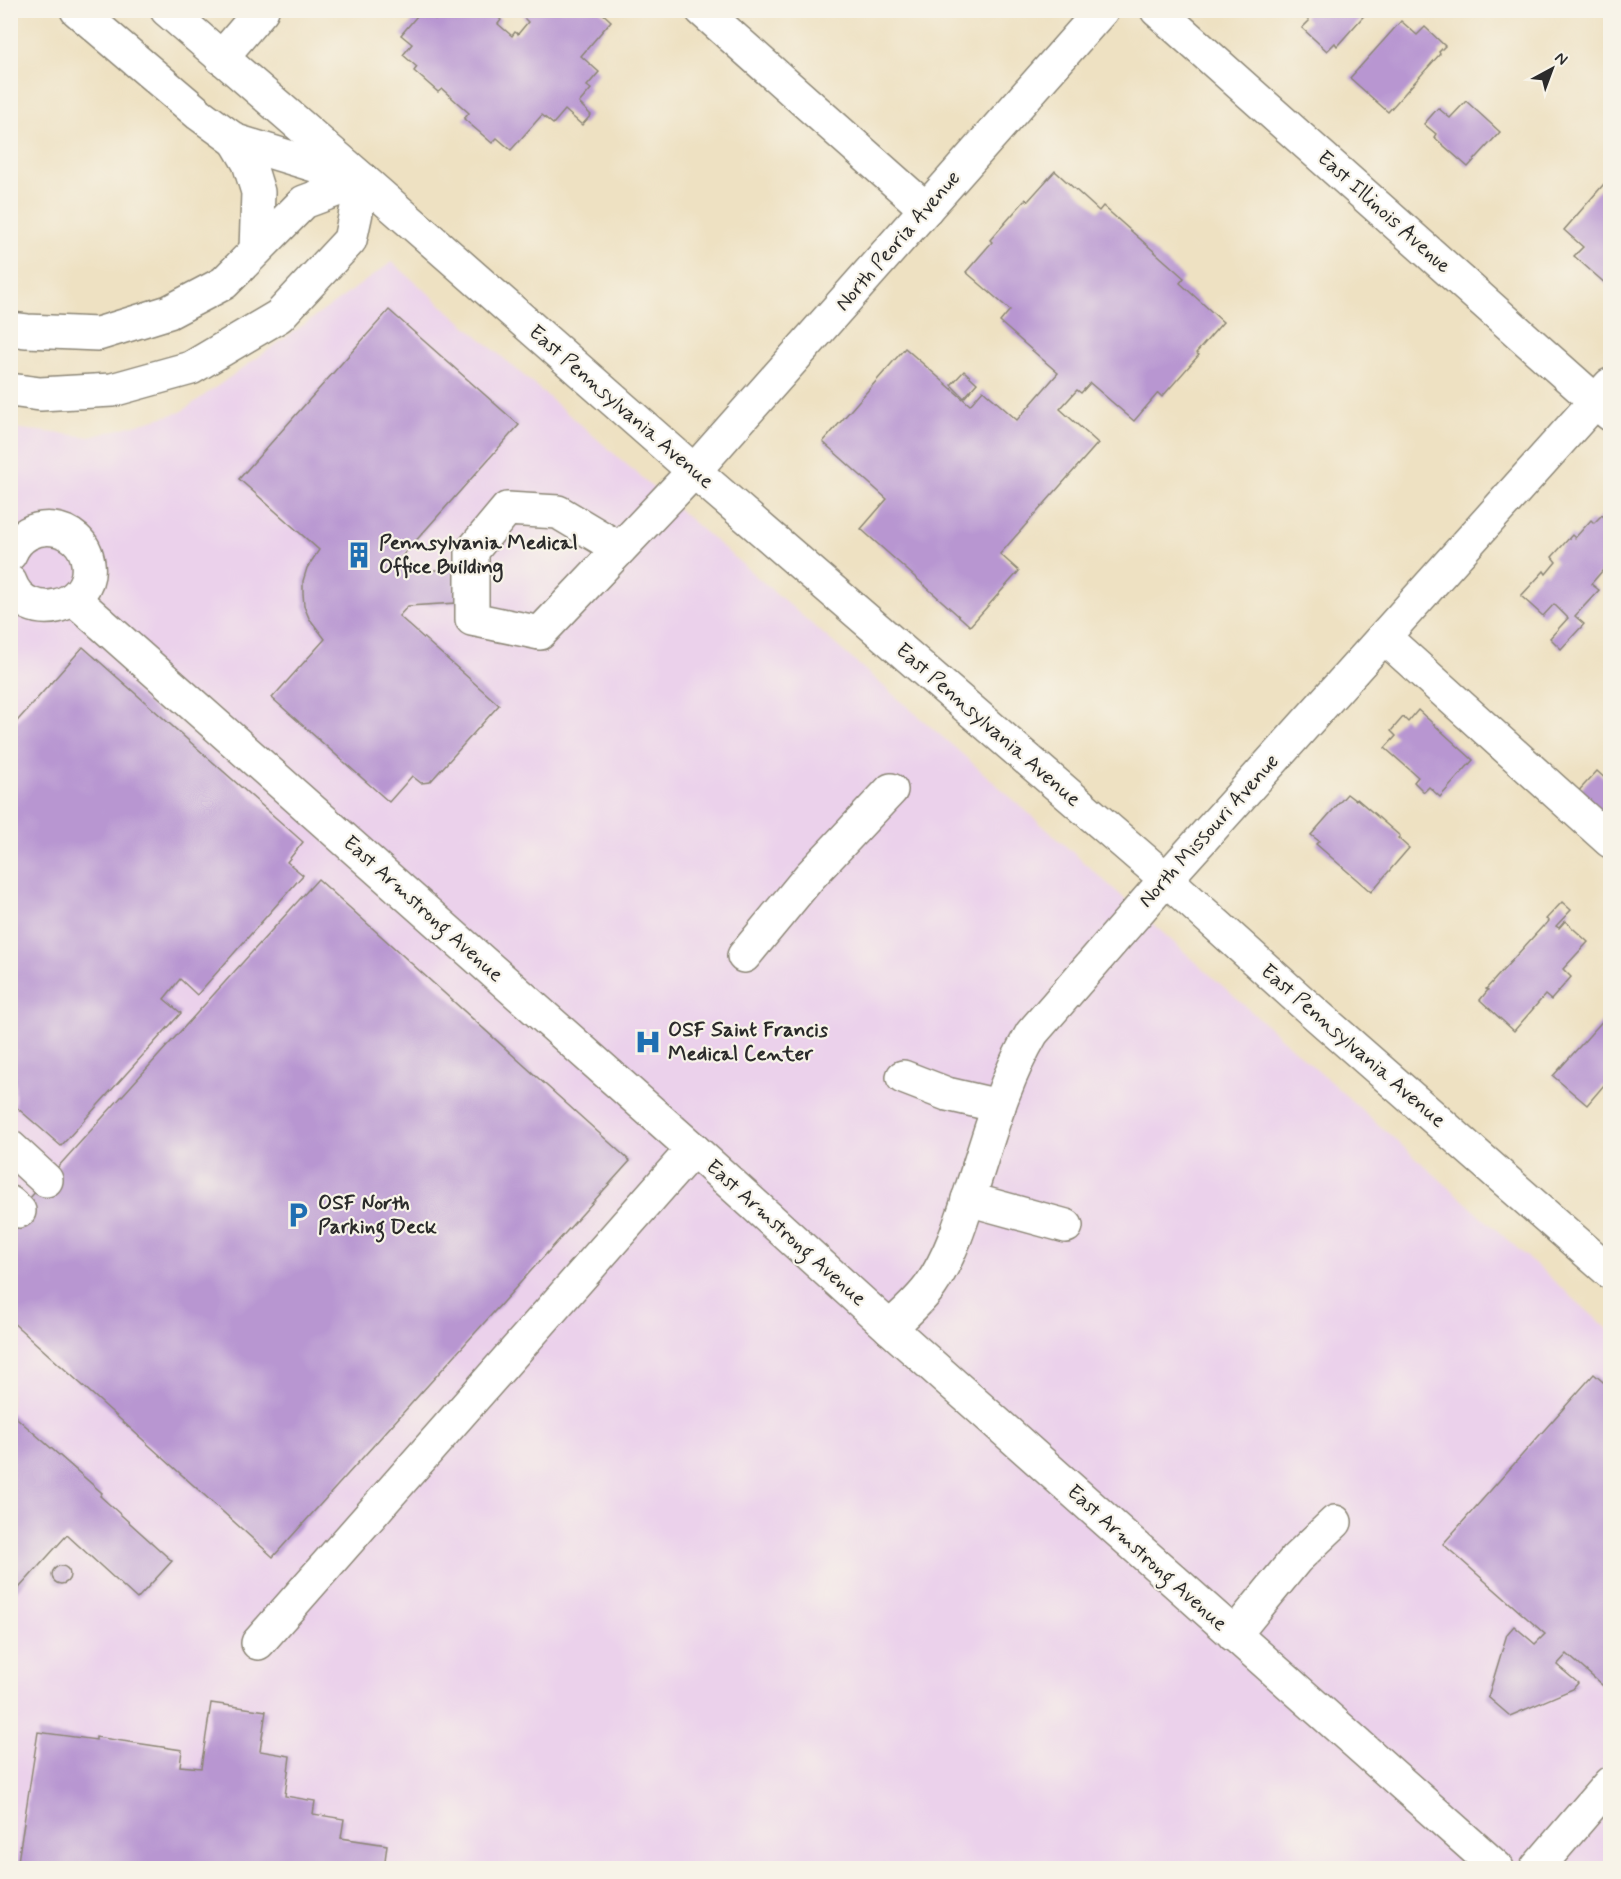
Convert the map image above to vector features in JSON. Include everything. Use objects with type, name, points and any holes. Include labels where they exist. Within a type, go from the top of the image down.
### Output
[{"type":"street","name":"East Pennsylvania Avenue","points":[[77,10],[199,114],[236,141],[363,180]]},
{"type":"street","name":"East Pennsylvania Avenue","points":[[167,10],[694,471],[1166,879],[1302,1002],[1611,1272]]},
{"type":"street","points":[[221,58],[262,10]]},
{"type":"street","points":[[702,10],[926,209]]},
{"type":"street","name":"North Peoria Avenue","points":[[620,549],[558,512],[507,509],[472,551],[472,619],[540,633],[620,549],[694,471],[1102,10]]},
{"type":"street","name":"East Illinois Avenue","points":[[1157,10],[1606,400]]},
{"type":"street","points":[[236,141],[249,164],[258,192],[256,250]]},
{"type":"street","points":[[10,329],[27,332],[98,334],[169,312],[224,283],[304,202],[363,180]]},
{"type":"street","points":[[10,390],[40,394],[112,390],[191,368],[279,316],[350,240],[363,180]]},
{"type":"street","name":"North Missouri Avenue","points":[[890,1328],[931,1285],[960,1227],[1016,1059],[1032,1033],[1166,879],[1384,637],[1606,400]]},
{"type":"street","points":[[10,554],[18,540],[28,532],[41,528],[54,528],[67,532],[77,540],[85,551],[88,564],[85,583],[74,599],[64,605],[52,608],[30,603],[14,596]]},
{"type":"street","name":"East Armstrong Avenue","points":[[74,599],[693,1149],[890,1328],[1497,1869]]},
{"type":"street","points":[[1384,637],[1611,841]]},
{"type":"street","points":[[744,956],[810,876],[891,790]]},
{"type":"street","points":[[903,1077],[946,1094],[999,1106]]},
{"type":"street","points":[[10,1148],[46,1180]]},
{"type":"street","points":[[258,1643],[693,1149]]},
{"type":"street","points":[[968,1199],[1066,1226]]},
{"type":"street","points":[[1234,1635],[1296,1559],[1335,1522]]},
{"type":"street","points":[[1537,1869],[1611,1783]]},
{"type":"shaded area","name":"OSF Saint Francis Medical Center","points":[[392,262],[961,753],[1610,1331],[1610,1868],[11,1868],[11,428],[91,437],[181,412]]},
{"type":"building","points":[[422,10],[426,10],[435,19],[442,10],[491,10],[501,20],[498,24],[512,36],[515,32],[518,34],[528,22],[523,17],[528,10],[599,10],[611,21],[581,56],[599,72],[587,86],[591,89],[579,103],[591,115],[582,125],[565,110],[553,124],[542,115],[511,150],[497,138],[492,143],[464,119],[469,113],[442,89],[438,92],[414,71],[417,67],[403,55],[412,44],[401,35]]},
{"type":"building","points":[[1310,10],[1369,10],[1337,46],[1335,43],[1327,51],[1302,28],[1309,21],[1304,16]]},
{"type":"building","points":[[1401,21],[1417,35],[1425,27],[1445,46],[1388,112],[1350,78]]},
{"type":"building","points":[[1466,101],[1500,132],[1468,167],[1434,137],[1436,134],[1424,124],[1438,108],[1450,118]]},
{"type":"building","points":[[1055,171],[1099,211],[1103,206],[1184,278],[1180,283],[1223,322],[1196,353],[1199,355],[1162,397],[1158,393],[1134,421],[1090,383],[1081,393],[1077,390],[1060,409],[1098,443],[1000,554],[1019,571],[970,626],[861,529],[887,499],[823,442],[905,348],[970,405],[983,390],[1017,420],[1058,373],[1000,322],[1010,310],[966,272],[1026,199],[1028,201]]},
{"type":"building","points":[[1610,177],[1610,281],[1607,285],[1574,256],[1583,247],[1564,230]]},
{"type":"building","name":"Pennsylvania Medical Office Building","points":[[389,310],[519,425],[396,563],[406,572],[469,568],[473,602],[408,606],[399,616],[499,705],[430,782],[421,783],[412,776],[389,802],[272,698],[325,639],[309,618],[304,606],[303,593],[303,581],[307,568],[319,550],[239,479]]},
{"type":"building","points":[[964,371],[977,383],[964,398],[951,385]]},
{"type":"building","points":[[1602,515],[1610,523],[1610,562],[1591,584],[1599,590],[1575,616],[1584,624],[1561,649],[1550,638],[1568,618],[1554,604],[1543,616],[1521,596],[1544,571],[1546,574],[1556,562],[1552,557],[1572,535],[1575,538],[1591,520],[1594,523]]},
{"type":"building","points":[[83,647],[303,842],[287,862],[303,875],[197,995],[180,979],[164,999],[181,1013],[61,1146],[15,1106],[15,1083],[10,1074],[10,729]]},
{"type":"building","points":[[1418,710],[1473,760],[1440,797],[1429,787],[1424,792],[1414,782],[1418,777],[1385,748],[1396,736],[1391,731],[1403,717],[1408,722]]},
{"type":"building","points":[[1597,771],[1610,783],[1610,802],[1595,818],[1573,797]]},
{"type":"building","points":[[1347,794],[1357,799],[1400,836],[1398,838],[1409,848],[1371,892],[1316,844],[1319,841],[1311,835]]},
{"type":"building","name":"OSF North Parking Deck","points":[[318,879],[630,1161],[273,1557],[10,1320],[10,1220]]},
{"type":"building","points":[[1562,902],[1571,910],[1556,926],[1559,928],[1565,921],[1588,942],[1563,969],[1571,977],[1551,1000],[1545,995],[1514,1031],[1480,1000],[1488,990],[1486,989],[1544,927],[1549,921],[1546,919]]},
{"type":"building","points":[[1607,1016],[1610,1019],[1610,1084],[1607,1088],[1604,1085],[1587,1105],[1553,1076]]},
{"type":"building","points":[[1594,1374],[1610,1388],[1610,1692],[1567,1654],[1557,1665],[1578,1683],[1573,1689],[1510,1716],[1488,1697],[1507,1634],[1514,1626],[1535,1644],[1545,1634],[1443,1544]]},
{"type":"building","points":[[10,1412],[102,1493],[100,1496],[172,1561],[137,1599],[67,1535],[10,1598]]},
{"type":"building","points":[[61,1566],[67,1569],[70,1575],[67,1581],[61,1584],[55,1581],[52,1575],[55,1569]]},
{"type":"building","points":[[211,1703],[266,1711],[260,1751],[290,1756],[285,1796],[315,1801],[313,1814],[344,1819],[341,1838],[387,1845],[384,1868],[17,1868],[38,1732],[96,1740],[96,1737],[182,1750],[180,1766],[201,1768]]},
{"type":"place","name":"Pennsylvania Medical Office Building","points":[[359,555]]},
{"type":"place","name":"OSF Saint Francis Medical Center","points":[[648,1042]]},
{"type":"place","name":"OSF North Parking Deck","points":[[298,1215]]}]
